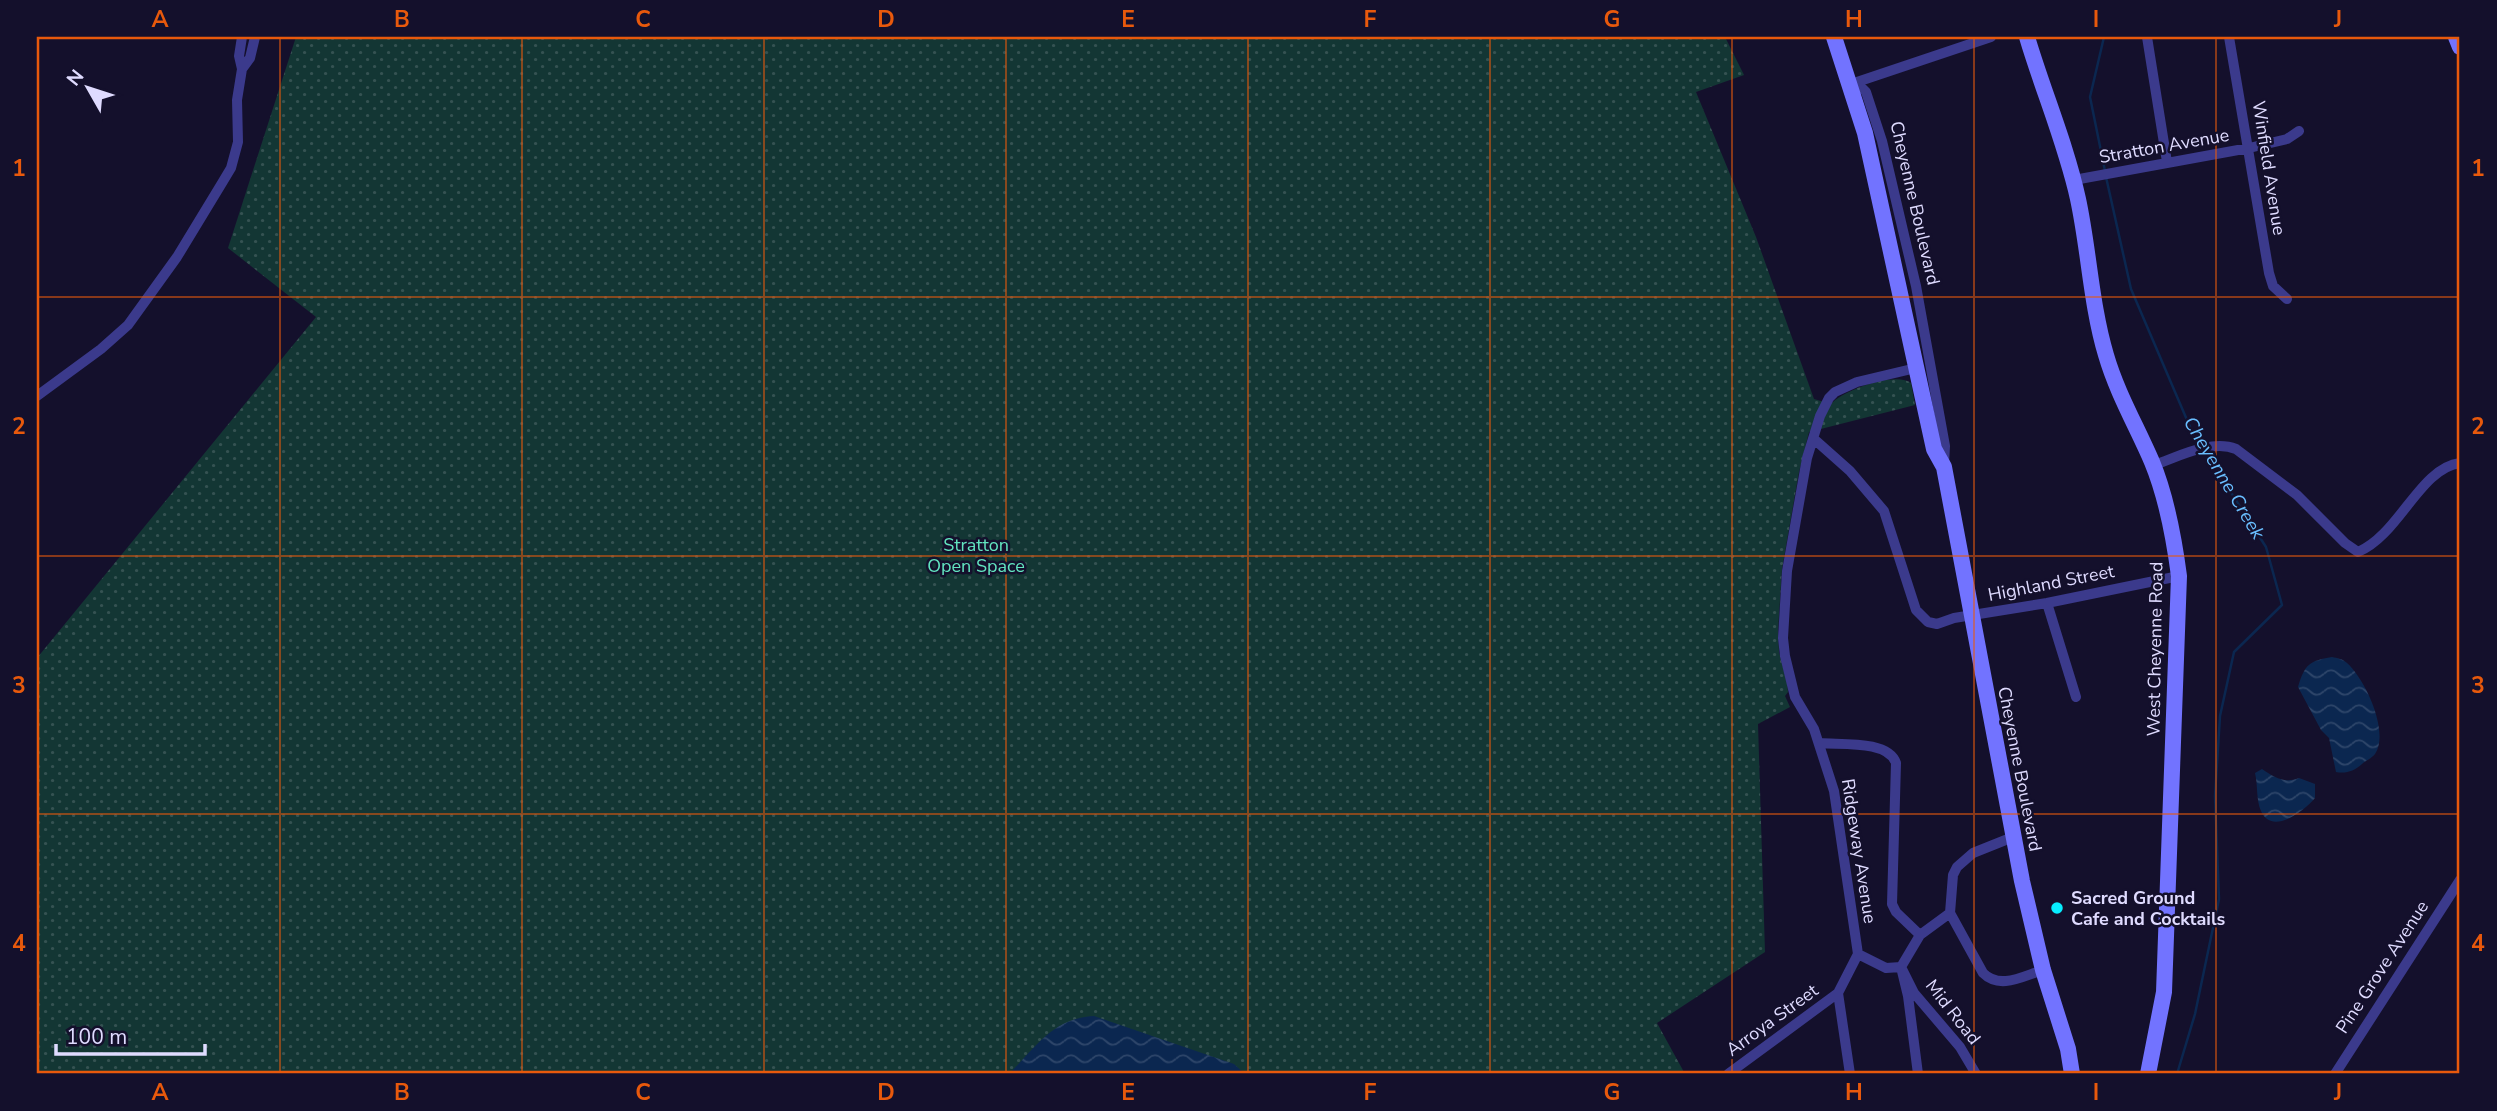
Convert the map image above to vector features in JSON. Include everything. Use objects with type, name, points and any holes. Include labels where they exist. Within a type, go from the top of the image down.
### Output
[{"type":"street","points":[[37,396],[128,325],[177,257],[222,183],[238,142],[237,100],[242,69],[239,56],[242,37]]},
{"type":"street","points":[[242,69],[250,58],[254,37]]},
{"type":"street","name":"Cheyenne Boulevard","points":[[1834,37],[1866,133],[1934,449],[1944,467]]},
{"type":"street","points":[[1850,84],[1991,37]]},
{"type":"street","name":"West Cheyenne Road","points":[[2027,37],[2074,180],[2085,230],[2099,330],[2106,356],[2154,465],[2170,523],[2179,576],[2164,992],[2148,1074]]},
{"type":"street","points":[[2147,37],[2167,162]]},
{"type":"street","name":"Winfield Avenue","points":[[2229,37],[2269,273],[2273,286],[2287,299]]},
{"type":"street","points":[[2456,37],[2460,47]]},
{"type":"street","name":"Cheyenne Boulevard","points":[[1850,84],[1861,87],[1866,92],[1882,141],[1916,286],[1945,446],[1944,467],[2013,837],[2043,970],[2066,1041],[2072,1074]]},
{"type":"street","name":"Stratton Avenue","points":[[2074,180],[2249,148],[2287,139],[2300,131]]},
{"type":"street","name":"Ridgeway Avenue","points":[[1858,954],[1834,792],[1819,743],[1795,697],[1785,656],[1783,638],[1787,571],[1807,458],[1824,407],[1835,392],[1857,383],[1916,368]]},
{"type":"street","name":"Highland Street","points":[[1814,439],[1850,471],[1884,511],[1916,610],[1928,622],[1937,624],[1971,615],[2047,603],[2179,576]]},
{"type":"street","points":[[2154,465],[2210,447],[2228,446],[2246,455],[2297,495],[2344,543],[2358,552],[2374,544],[2393,526],[2419,491],[2453,464],[2460,463]]},
{"type":"street","points":[[2047,603],[2076,697]]},
{"type":"street","points":[[1819,743],[1882,748],[1894,756],[1892,904],[1896,912],[1920,935]]},
{"type":"street","points":[[2013,837],[1973,853],[1957,867],[1952,883],[1950,913],[1983,973],[1990,979],[2005,982],[2043,970]]},
{"type":"street","name":"Pine Grove Avenue","points":[[2335,1074],[2460,880]]},
{"type":"street","points":[[1918,1074],[1908,996],[1901,967],[1920,935],[1950,913]]},
{"type":"street","points":[[1850,1074],[1838,993],[1858,954],[1886,968],[1901,967]]},
{"type":"street","name":"Mid Road","points":[[1901,967],[1914,993],[1960,1047],[1976,1074]]},
{"type":"street","name":"Arroya Street","points":[[1728,1074],[1838,993]]},
{"type":"green space","name":"Stratton Open Space","points":[[296,37],[1725,37],[1744,75],[1696,92],[1756,237],[1814,399],[1831,404],[1858,388],[1894,379],[1911,383],[1915,405],[1809,432],[1782,569],[1779,652],[1787,683],[1788,692],[1785,696],[1790,707],[1758,724],[1765,952],[1657,1023],[1685,1074],[37,1074],[37,658],[316,317],[228,248]]},
{"type":"water","points":[[2332,657],[2345,662],[2361,681],[2373,706],[2379,733],[2375,754],[2356,768],[2343,773],[2336,772],[2329,738],[2321,730],[2298,687],[2309,665]]},
{"type":"water","points":[[2262,769],[2279,779],[2299,778],[2315,784],[2315,798],[2288,819],[2273,821],[2266,818],[2259,807],[2255,773]]},
{"type":"water","points":[[1094,1016],[1234,1064],[1245,1074],[1009,1074],[1056,1028],[1067,1022]]},
{"type":"waterway","name":"Cheyenne Creek","points":[[2104,37],[2090,97],[2105,171]]},
{"type":"waterway","name":"Cheyenne Creek","points":[[2106,177],[2131,289],[2190,427],[2202,447]]},
{"type":"waterway","name":"Cheyenne Creek","points":[[2177,1074],[2195,1014],[2219,899],[2215,796],[2220,716],[2234,652],[2282,605],[2266,547],[2205,452]]},
{"type":"place","name":"Sacred Ground Cafe and Cocktails","points":[[2057,908]]}]
